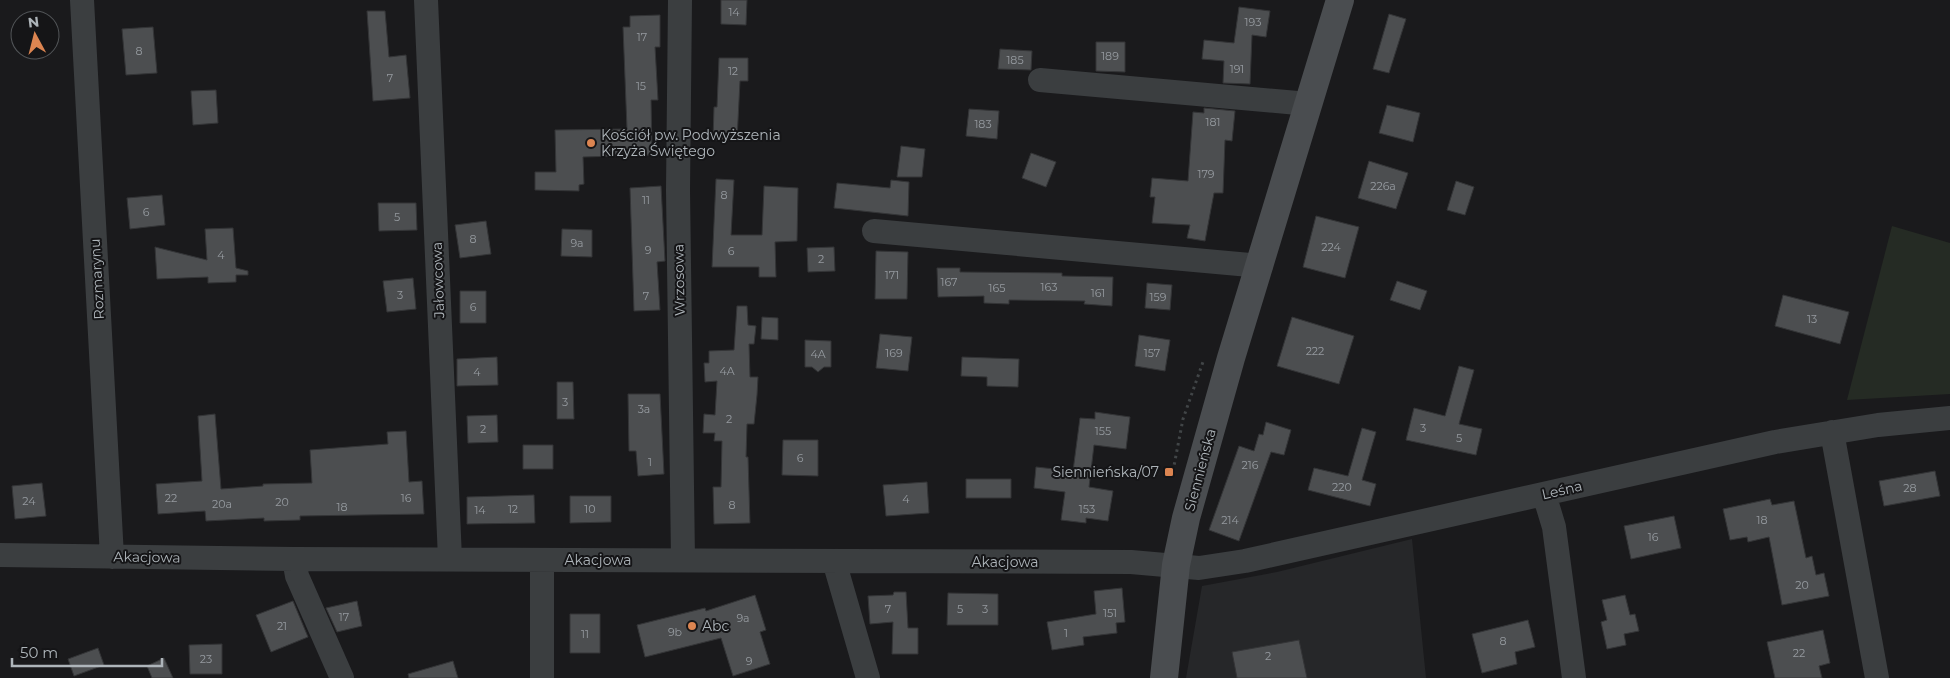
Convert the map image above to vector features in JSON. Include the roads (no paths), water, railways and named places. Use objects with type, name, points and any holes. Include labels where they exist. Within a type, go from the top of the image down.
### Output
[{"type":"main road","name":"Siennieńska","points":[[1164,678],[1176,565],[1200,467],[1340,0]]},
{"type":"street","name":"Rozmarynu","points":[[82,0],[112,557]]},
{"type":"street","name":"Jałowcowa","points":[[426,0],[450,559]]},
{"type":"street","name":"Wrzosowa","points":[[680,0],[678,190],[683,560]]},
{"type":"street","points":[[1040,80],[1309,104]]},
{"type":"street","points":[[874,231],[1261,266]]},
{"type":"street","name":"Leśna","points":[[1176,565],[1199,568],[1245,561],[1775,442],[1878,425],[1950,418]]},
{"type":"street","points":[[1832,432],[1877,678]]},
{"type":"street","points":[[1544,494],[1554,527],[1574,678]]},
{"type":"street","name":"Akacjowa","points":[[0,555],[294,559],[1131,562],[1176,565]]},
{"type":"street","points":[[294,559],[297,576],[342,678]]},
{"type":"street","points":[[542,560],[542,678]]},
{"type":"street","points":[[834,561],[868,678]]},
{"type":"place","name":"Kościół pw. Podwyższenia Krzyża Świętego","points":[[591,143]]},
{"type":"place","name":"Siennieńska/07","points":[[1169,472]]},
{"type":"place","name":"Abc","points":[[692,626]]}]
